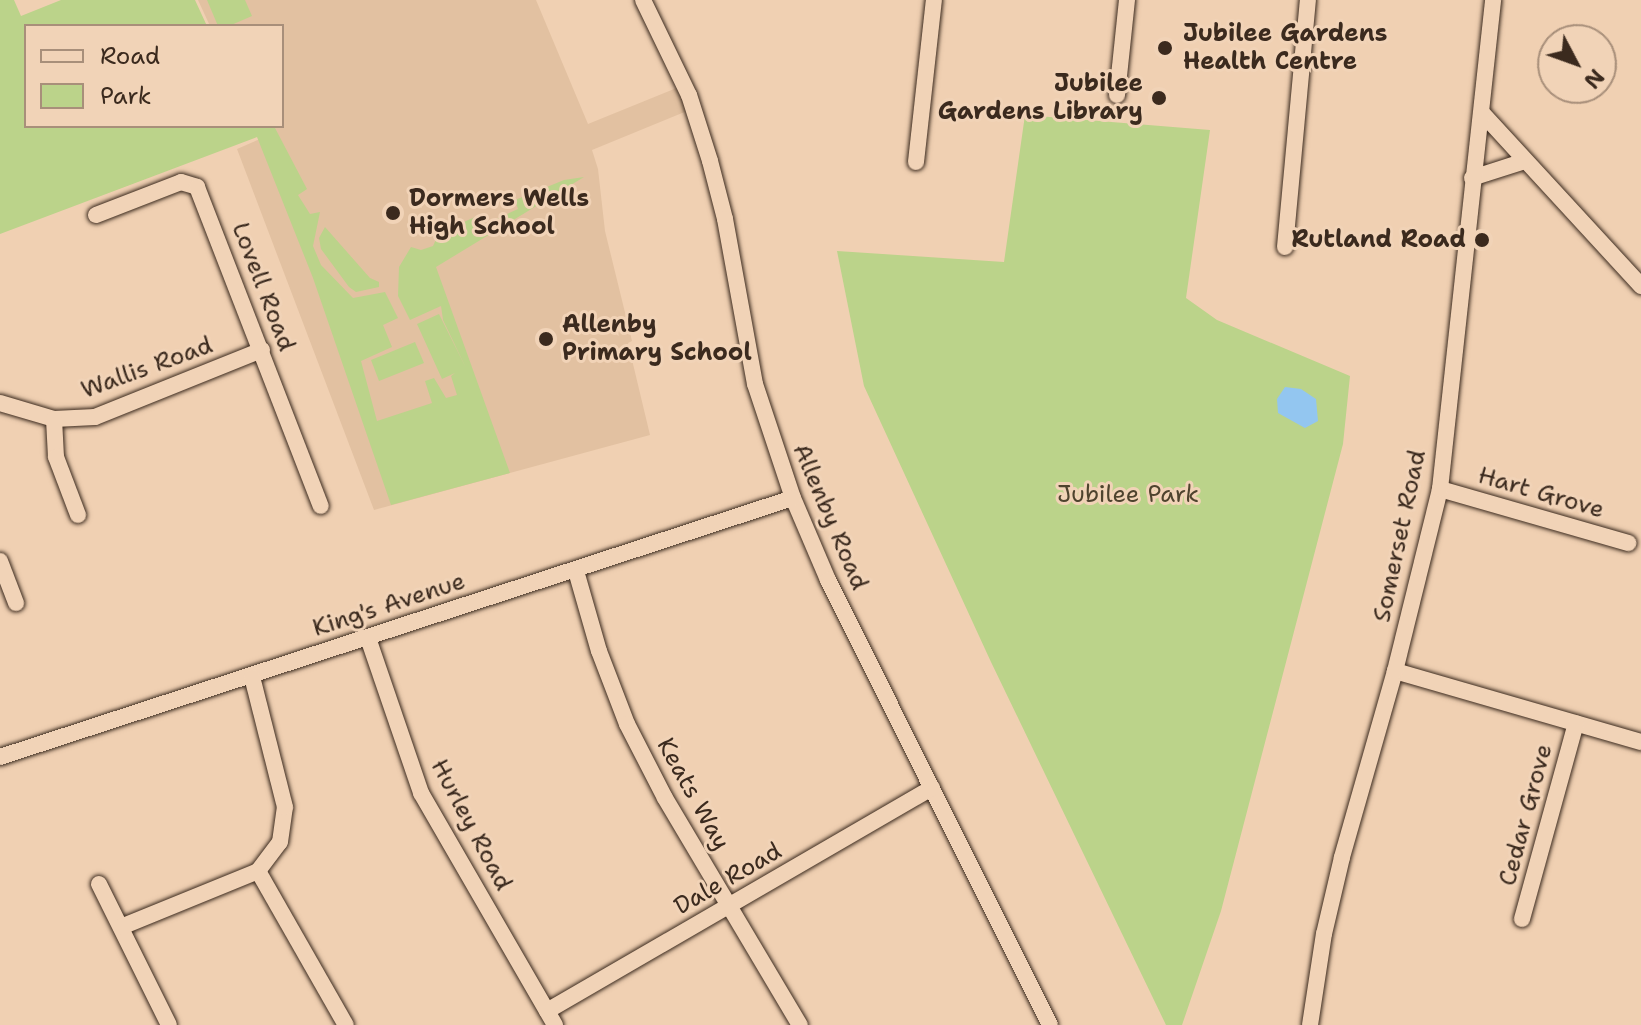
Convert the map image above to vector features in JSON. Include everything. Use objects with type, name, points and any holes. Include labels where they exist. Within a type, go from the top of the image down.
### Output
[{"type":"street","name":"Allenby Road","points":[[643,0],[689,95],[710,161],[725,219],[755,384],[793,498],[828,580],[1050,1025]]},
{"type":"street","points":[[916,162],[934,0]]},
{"type":"street","points":[[1117,95],[1127,0]]},
{"type":"street","points":[[1285,247],[1308,0]]},
{"type":"street","name":"Somerset Road","points":[[1310,1025],[1324,934],[1342,857],[1395,671],[1440,489],[1493,0]]},
{"type":"street","points":[[1483,114],[1641,286]]},
{"type":"street","points":[[1472,178],[1525,161]]},
{"type":"street","name":"Lovell Road","points":[[96,215],[181,182],[197,187],[321,506]]},
{"type":"street","name":"Wallis Road","points":[[0,403],[54,419],[111,413],[262,350]]},
{"type":"street","points":[[54,419],[56,457],[78,515]]},
{"type":"street","name":"Hart Grove","points":[[1440,489],[1628,543]]},
{"type":"street","name":"King's Avenue","points":[[0,757],[793,498]]},
{"type":"street","points":[[0,561],[16,603]]},
{"type":"street","name":"Keats Way","points":[[576,571],[599,651],[627,724],[800,1025]]},
{"type":"street","name":"Hurley Road","points":[[368,638],[421,793],[551,1018]]},
{"type":"street","points":[[1395,671],[1641,742]]},
{"type":"street","points":[[121,927],[258,871],[280,842],[285,807],[252,677]]},
{"type":"street","name":"Cedar Grove","points":[[1522,919],[1576,723]]},
{"type":"street","name":"Dale Road","points":[[551,1018],[729,906],[932,788]]},
{"type":"street","points":[[258,871],[346,1025]]},
{"type":"street","points":[[99,884],[169,1025]]},
{"type":"shaded area","name":"Dormers Wells High School","points":[[198,0],[536,0],[588,124],[679,87],[687,111],[592,150],[598,169],[605,231],[632,341],[628,343],[650,435],[374,510],[237,149],[260,139],[255,128],[284,128],[284,24],[209,24]]},
{"type":"green space","points":[[0,0],[14,0],[21,16],[61,0],[195,0],[206,24],[24,24],[24,128],[275,128],[307,189],[298,195],[310,214],[320,212],[313,246],[321,265],[353,298],[385,292],[398,318],[383,325],[392,347],[361,361],[377,421],[432,403],[425,381],[434,378],[446,398],[457,395],[451,376],[455,373],[442,379],[417,324],[439,314],[466,368],[443,320],[441,306],[410,320],[398,296],[399,267],[411,247],[421,250],[433,246],[439,233],[475,217],[481,226],[518,209],[515,200],[564,180],[584,177],[436,267],[510,473],[391,505],[313,278],[257,137],[0,234]]},
{"type":"green space","points":[[207,0],[245,0],[252,16],[234,24],[217,24]]},
{"type":"green space","name":"Jubilee Park","points":[[1025,115],[1210,130],[1186,298],[1217,320],[1350,376],[1343,444],[1221,911],[1182,1025],[1166,1025],[991,662],[864,386],[837,251],[1004,262]]},
{"type":"green space","points":[[325,227],[370,278],[379,282],[379,287],[356,292],[349,287],[321,249],[319,238]]},
{"type":"green space","points":[[415,342],[424,363],[379,381],[371,360]]},
{"type":"water","points":[[1285,387],[1301,389],[1316,399],[1318,421],[1305,428],[1278,413],[1277,399]]},
{"type":"place","name":"Jubilee Gardens Health Centre","points":[[1165,48]]},
{"type":"place","name":"Jubilee Gardens Library","points":[[1159,98]]},
{"type":"place","name":"Dormers Wells High School","points":[[393,213]]},
{"type":"place","name":"Rutland Road","points":[[1482,240]]},
{"type":"place","name":"Allenby Primary School","points":[[546,339]]}]
